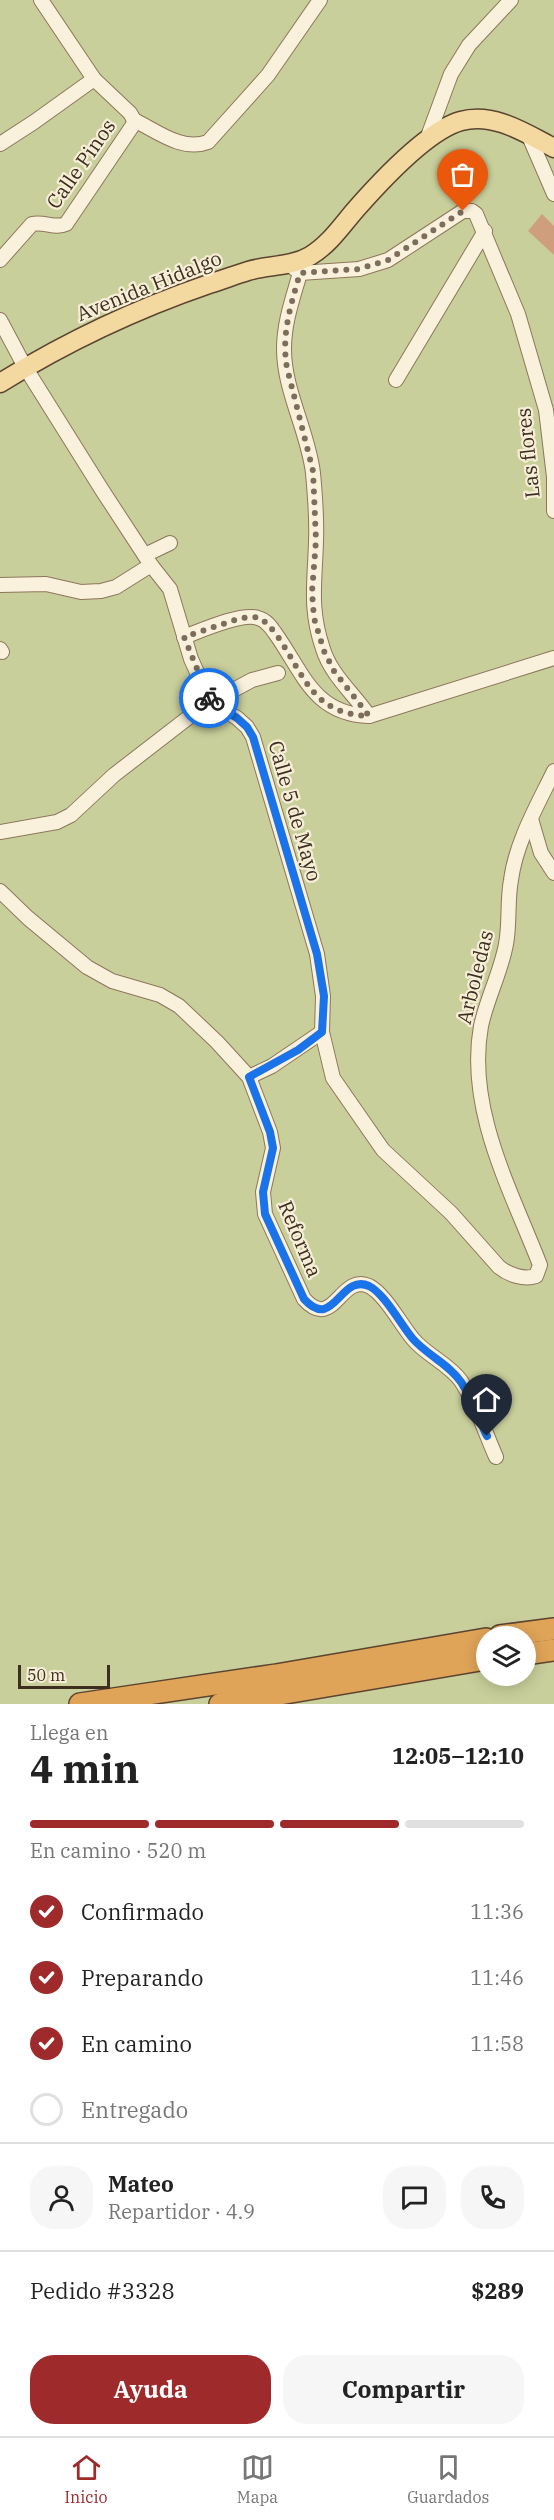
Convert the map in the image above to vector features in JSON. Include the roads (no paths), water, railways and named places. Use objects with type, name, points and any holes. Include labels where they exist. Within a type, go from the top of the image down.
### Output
[{"type":"highway","points":[[536,1631],[554,1629]]},
{"type":"highway","points":[[80,1704],[276,1675],[476,1640]]},
{"type":"highway","points":[[536,1652],[554,1650]]},
{"type":"highway","points":[[220,1704],[476,1661]]},
{"type":"main road","name":"Avenida Hidalgo","points":[[0,383],[25,367],[118,319],[249,270],[294,269],[333,238],[375,189],[427,139],[447,126],[478,118],[498,122],[554,148]]},
{"type":"street","points":[[41,0],[94,79],[130,113],[134,120],[185,146],[197,146],[208,142],[268,75],[320,0]]},
{"type":"street","points":[[427,139],[451,74],[457,64],[469,45],[512,0]]},
{"type":"street","points":[[0,144],[94,79]]},
{"type":"street","name":"Calle Pinos","points":[[0,260],[32,224],[61,226],[66,224],[127,134],[134,120]]},
{"type":"street","points":[[528,134],[554,194]]},
{"type":"street","name":"Las flores","points":[[294,269],[359,269],[388,260],[467,210],[472,211],[479,218],[485,231],[518,314],[546,410],[554,477],[554,511]]},
{"type":"street","points":[[396,380],[485,231]]},
{"type":"street","points":[[294,269],[284,351],[290,384],[313,471],[316,540],[312,592],[314,618],[324,651],[334,671],[369,716]]},
{"type":"street","points":[[0,320],[25,367],[148,560],[170,589],[184,637],[210,701]]},
{"type":"street","points":[[0,585],[46,584],[81,592],[101,591],[116,587],[170,543]]},
{"type":"street","points":[[184,637],[241,618],[258,617],[269,626],[282,644],[310,690],[339,710],[352,715],[369,716],[554,658]]},
{"type":"street","points":[[0,832],[57,822],[71,815],[114,775],[210,701],[252,680],[278,673]]},
{"type":"street","name":"Calle 5 de Mayo","points":[[210,701],[237,718],[247,727],[253,737],[317,954],[324,996],[322,1032],[333,1078],[383,1150],[451,1213],[499,1267],[507,1273],[531,1278],[536,1276],[540,1265],[494,1146]]},
{"type":"street","name":"Arboledas","points":[[494,1146],[479,1089],[478,1052],[482,1025],[506,944],[512,872],[516,855],[554,771]]},
{"type":"street","points":[[531,819],[541,853],[554,873]]},
{"type":"street","name":"Reforma","points":[[0,891],[87,968],[112,981],[160,996],[179,1006],[249,1077],[270,1132],[273,1148],[263,1192],[265,1214],[304,1299],[311,1306],[320,1310],[328,1308],[349,1288],[358,1284],[367,1285],[377,1292],[414,1340],[461,1382],[496,1456]]},
{"type":"street","points":[[249,1077],[280,1061],[322,1032]]}]
